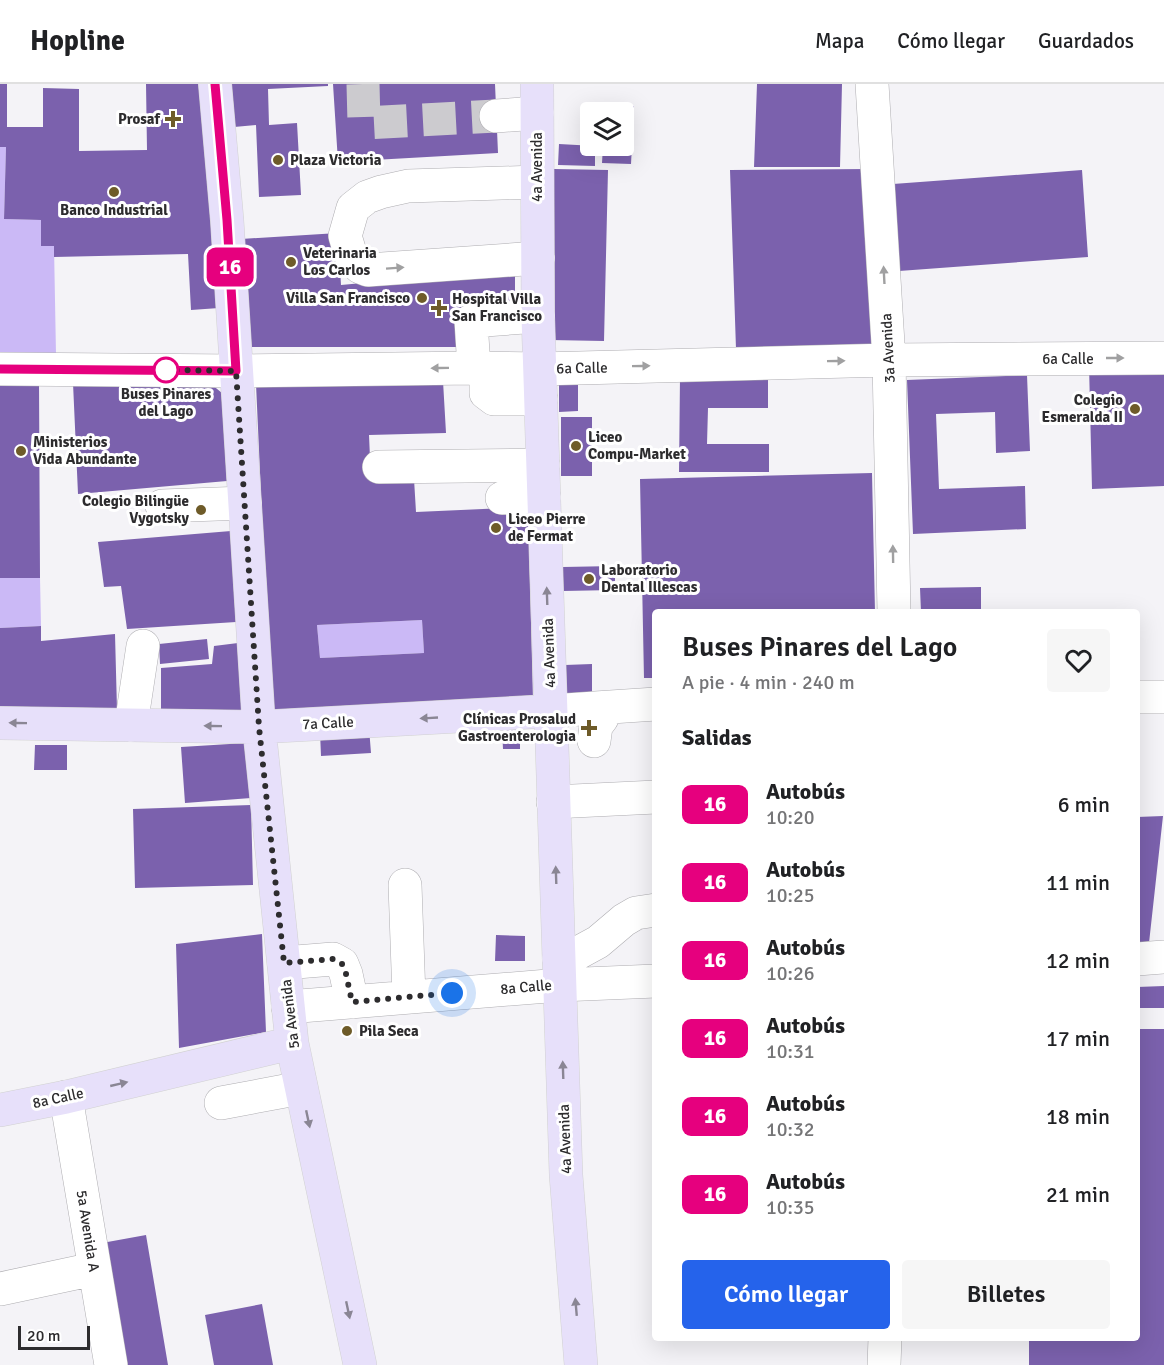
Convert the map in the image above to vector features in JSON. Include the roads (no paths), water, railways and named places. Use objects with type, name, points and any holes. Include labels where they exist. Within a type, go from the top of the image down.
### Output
[{"type":"main road","name":"5a Avenida","points":[[215,84],[227,220],[259,727],[292,1043],[360,1365]]},
{"type":"main road","name":"4a Avenida","points":[[537,99],[538,316],[566,1175],[581,1365]]},
{"type":"main road","name":"7a Calle","points":[[0,723],[259,727],[550,711]]},
{"type":"main road","name":"8a Calle","points":[[0,1110],[66,1097],[292,1043]]},
{"type":"street","name":"3a Avenida","points":[[872,84],[889,360],[894,609]]},
{"type":"street","points":[[496,116],[537,99]]},
{"type":"street","points":[[537,182],[408,186],[381,192],[367,197],[353,208],[345,236],[352,259],[360,267],[368,270],[538,258]]},
{"type":"street","points":[[0,369],[236,371],[480,368],[471,321],[538,316]]},
{"type":"street","name":"6a Calle","points":[[480,368],[486,393],[494,399],[541,384],[889,360],[1164,358]]},
{"type":"street","points":[[379,467],[544,481]]},
{"type":"street","points":[[502,498],[544,481]]},
{"type":"street","points":[[162,506],[245,503]]},
{"type":"street","points":[[131,725],[143,646]]},
{"type":"street","points":[[1140,697],[1164,697]]},
{"type":"street","name":"7a Calle","points":[[550,711],[652,704]]},
{"type":"street","points":[[594,741],[595,729],[605,708]]},
{"type":"street","points":[[554,802],[652,797]]},
{"type":"street","points":[[405,885],[409,997]]},
{"type":"street","points":[[559,972],[576,954],[598,942],[624,920],[636,913],[652,911]]},
{"type":"street","points":[[1140,959],[1164,957]]},
{"type":"street","points":[[284,963],[333,959],[342,964],[352,1002]]},
{"type":"street","name":"8a Calle","points":[[288,1007],[409,997],[559,972],[652,981]]},
{"type":"street","points":[[221,1103],[301,1088]]},
{"type":"street","name":"5a Avenida A","points":[[66,1097],[111,1365]]},
{"type":"street","points":[[0,1289],[94,1269]]},
{"type":"street","points":[[884,1365],[885,1341]]},
{"type":"tunnel","points":[[363,84],[364,123],[496,116]]},
{"type":"place","name":"Prosaf","points":[[173,119]]},
{"type":"place","name":"Plaza Victoria","points":[[278,160]]},
{"type":"place","name":"Banco Industrial","points":[[114,192]]},
{"type":"place","name":"Veterinaria Los Carlos","points":[[291,262]]},
{"type":"place","name":"Villa San Francisco","points":[[422,298]]},
{"type":"place","name":"Hospital Villa San Francisco","points":[[439,308]]},
{"type":"place","name":"Buses Pinares del Lago","points":[[166,370]]},
{"type":"place","name":"Colegio Esmeralda II","points":[[1135,409]]},
{"type":"place","name":"Liceo Compu-Market","points":[[576,446]]},
{"type":"place","name":"Ministerios Vida Abundante","points":[[21,451]]},
{"type":"place","name":"Colegio Bilingüe Vygotsky","points":[[201,510]]},
{"type":"place","name":"Liceo Pierre de Fermat","points":[[496,528]]},
{"type":"place","name":"Laboratorio Dental Illescas","points":[[589,579]]},
{"type":"place","name":"Clínicas Prosalud Gastroenterologia","points":[[589,728]]},
{"type":"place","name":"Pila Seca","points":[[347,1031]]}]
